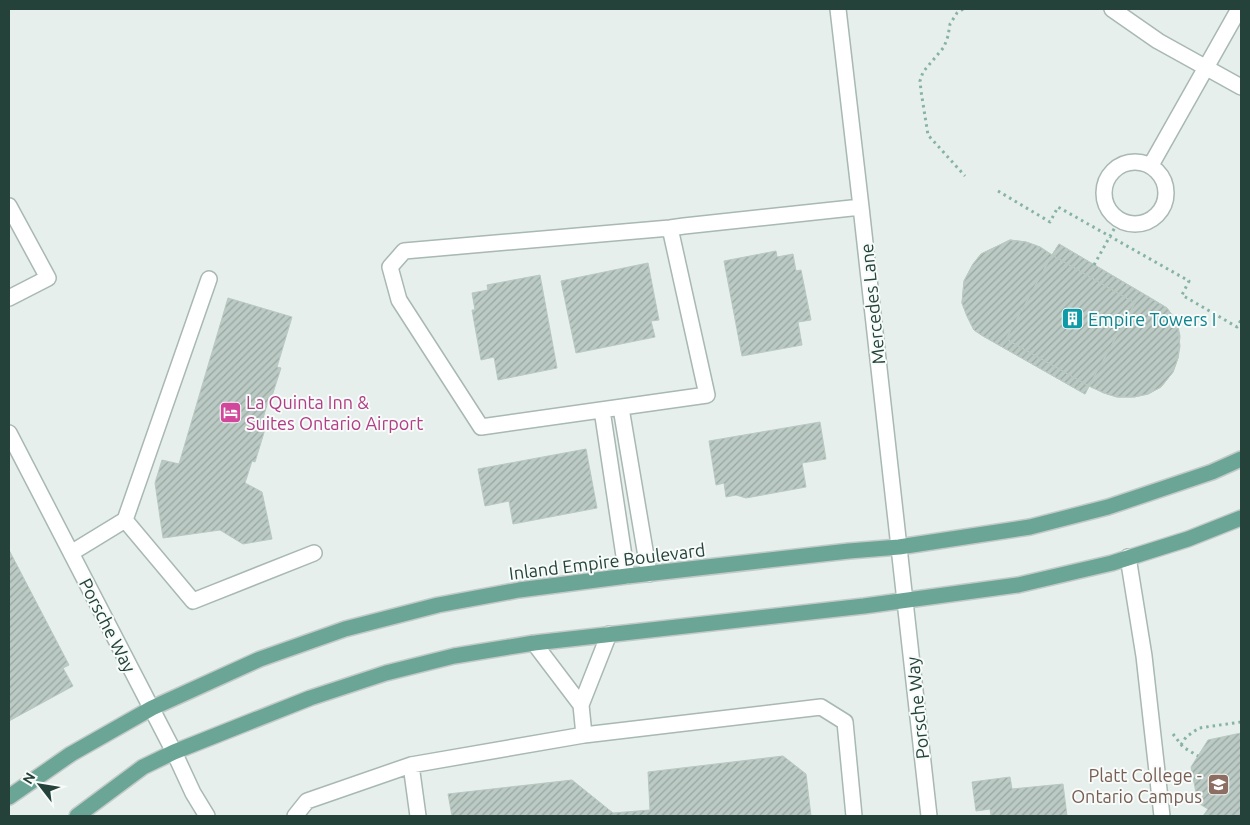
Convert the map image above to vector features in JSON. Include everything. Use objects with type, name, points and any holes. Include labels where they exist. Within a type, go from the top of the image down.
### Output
[{"type":"main road","name":"Inland Empire Boulevard","points":[[9,797],[71,754],[152,708],[260,658],[345,629],[438,605],[520,590],[627,576],[899,547],[1039,525],[1108,507],[1212,472],[1241,459]]},
{"type":"main road","points":[[78,816],[143,767],[174,752],[310,698],[386,673],[454,656],[534,644],[1018,585],[1128,558],[1188,539],[1241,518]]},
{"type":"street","name":"Mercedes Lane","points":[[838,9],[905,600]]},
{"type":"street","points":[[1112,9],[1158,41],[1241,87]]},
{"type":"street","points":[[1151,165],[1239,9]]},
{"type":"street","points":[[1130,162],[1141,162],[1151,165],[1159,172],[1167,190],[1166,200],[1162,209],[1156,217],[1147,222],[1128,224],[1119,220],[1110,213],[1103,193],[1111,172],[1119,165],[1130,162]]},
{"type":"street","points":[[9,206],[48,278],[9,298]]},
{"type":"street","points":[[670,228],[707,395],[482,427],[399,300],[390,266],[404,251],[670,228],[861,207]]},
{"type":"street","points":[[71,552],[125,520],[209,279]]},
{"type":"street","points":[[621,408],[649,574]]},
{"type":"street","points":[[602,410],[627,576]]},
{"type":"street","name":"Porsche Way","points":[[9,436],[152,708],[193,793],[207,816]]},
{"type":"street","points":[[125,520],[193,601],[314,552]]},
{"type":"street","points":[[1128,558],[1144,656],[1162,816]]},
{"type":"street","name":"Porsche Way","points":[[905,600],[929,816]]},
{"type":"street","points":[[584,735],[581,705],[609,634]]},
{"type":"street","points":[[534,644],[581,705]]},
{"type":"street","points":[[295,816],[307,801],[411,766],[584,735],[821,707],[845,722],[854,816]]},
{"type":"street","points":[[411,766],[418,816]]},
{"type":"path","points":[[963,9],[957,13],[950,24],[944,47],[923,72],[920,81],[920,91],[928,135],[964,176]]},
{"type":"path","points":[[998,191],[1050,222],[1058,208],[1189,281],[1182,295],[1237,326],[1241,320]]},
{"type":"path","points":[[1094,265],[1119,220]]},
{"type":"path","points":[[1181,745],[1186,737],[1199,728],[1241,722]]},
{"type":"building","name":"Empire Towers I","points":[[1010,240],[1026,242],[1040,247],[1052,255],[1059,244],[1167,308],[1177,322],[1180,346],[1173,372],[1161,387],[1148,394],[1134,397],[1117,397],[1089,386],[1085,394],[974,330],[962,303],[964,281],[981,254]]},
{"type":"building","points":[[1010,240],[1026,242],[1040,247],[1052,255],[1006,339],[1089,386],[1085,394],[983,336],[974,330],[967,316],[962,303],[964,281],[973,264],[981,254]]},
{"type":"building","points":[[1059,244],[1167,308],[1177,322],[1180,336],[1178,358],[1173,372],[1161,387],[1148,394],[1134,397],[1117,397],[1089,386],[1135,303],[1052,255]]},
{"type":"building","points":[[776,251],[777,257],[793,254],[796,271],[801,270],[811,320],[798,322],[802,345],[742,356],[724,261]]},
{"type":"building","points":[[1052,255],[1135,303],[1089,386],[1006,339]]},
{"type":"building","points":[[648,263],[659,320],[651,321],[655,337],[576,353],[561,281]]},
{"type":"building","points":[[540,275],[557,368],[498,380],[494,357],[481,360],[472,310],[475,310],[472,293],[488,290],[487,285]]},
{"type":"building","name":"La Quinta Inn & Suites Ontario Airport","points":[[228,298],[292,317],[277,367],[281,368],[261,425],[266,426],[255,462],[252,461],[245,483],[262,492],[272,539],[243,544],[220,530],[163,538],[155,483],[162,460],[179,464]]},
{"type":"building","points":[[820,422],[826,459],[802,463],[806,487],[746,498],[736,495],[726,497],[724,483],[716,485],[709,441]]},
{"type":"building","points":[[586,449],[597,508],[513,524],[509,501],[485,506],[478,469]]},
{"type":"building","points":[[9,550],[69,665],[63,668],[73,686],[9,721]]},
{"type":"building","name":"Platt College - Ontario Campus","points":[[1241,733],[1241,816],[1203,816],[1208,809],[1198,803],[1191,767],[1208,740]]},
{"type":"building","points":[[783,756],[806,774],[811,816],[452,816],[448,794],[572,780],[613,813],[650,810],[648,772]]},
{"type":"building","points":[[1010,777],[1012,789],[1063,784],[1067,816],[991,816],[990,809],[976,811],[972,782]]},
{"type":"place","name":"Empire Towers I","points":[[1072,319]]},
{"type":"place","name":"La Quinta Inn & Suites Ontario Airport","points":[[230,412]]},
{"type":"place","name":"Platt College - Ontario Campus","points":[[1218,785]]}]
